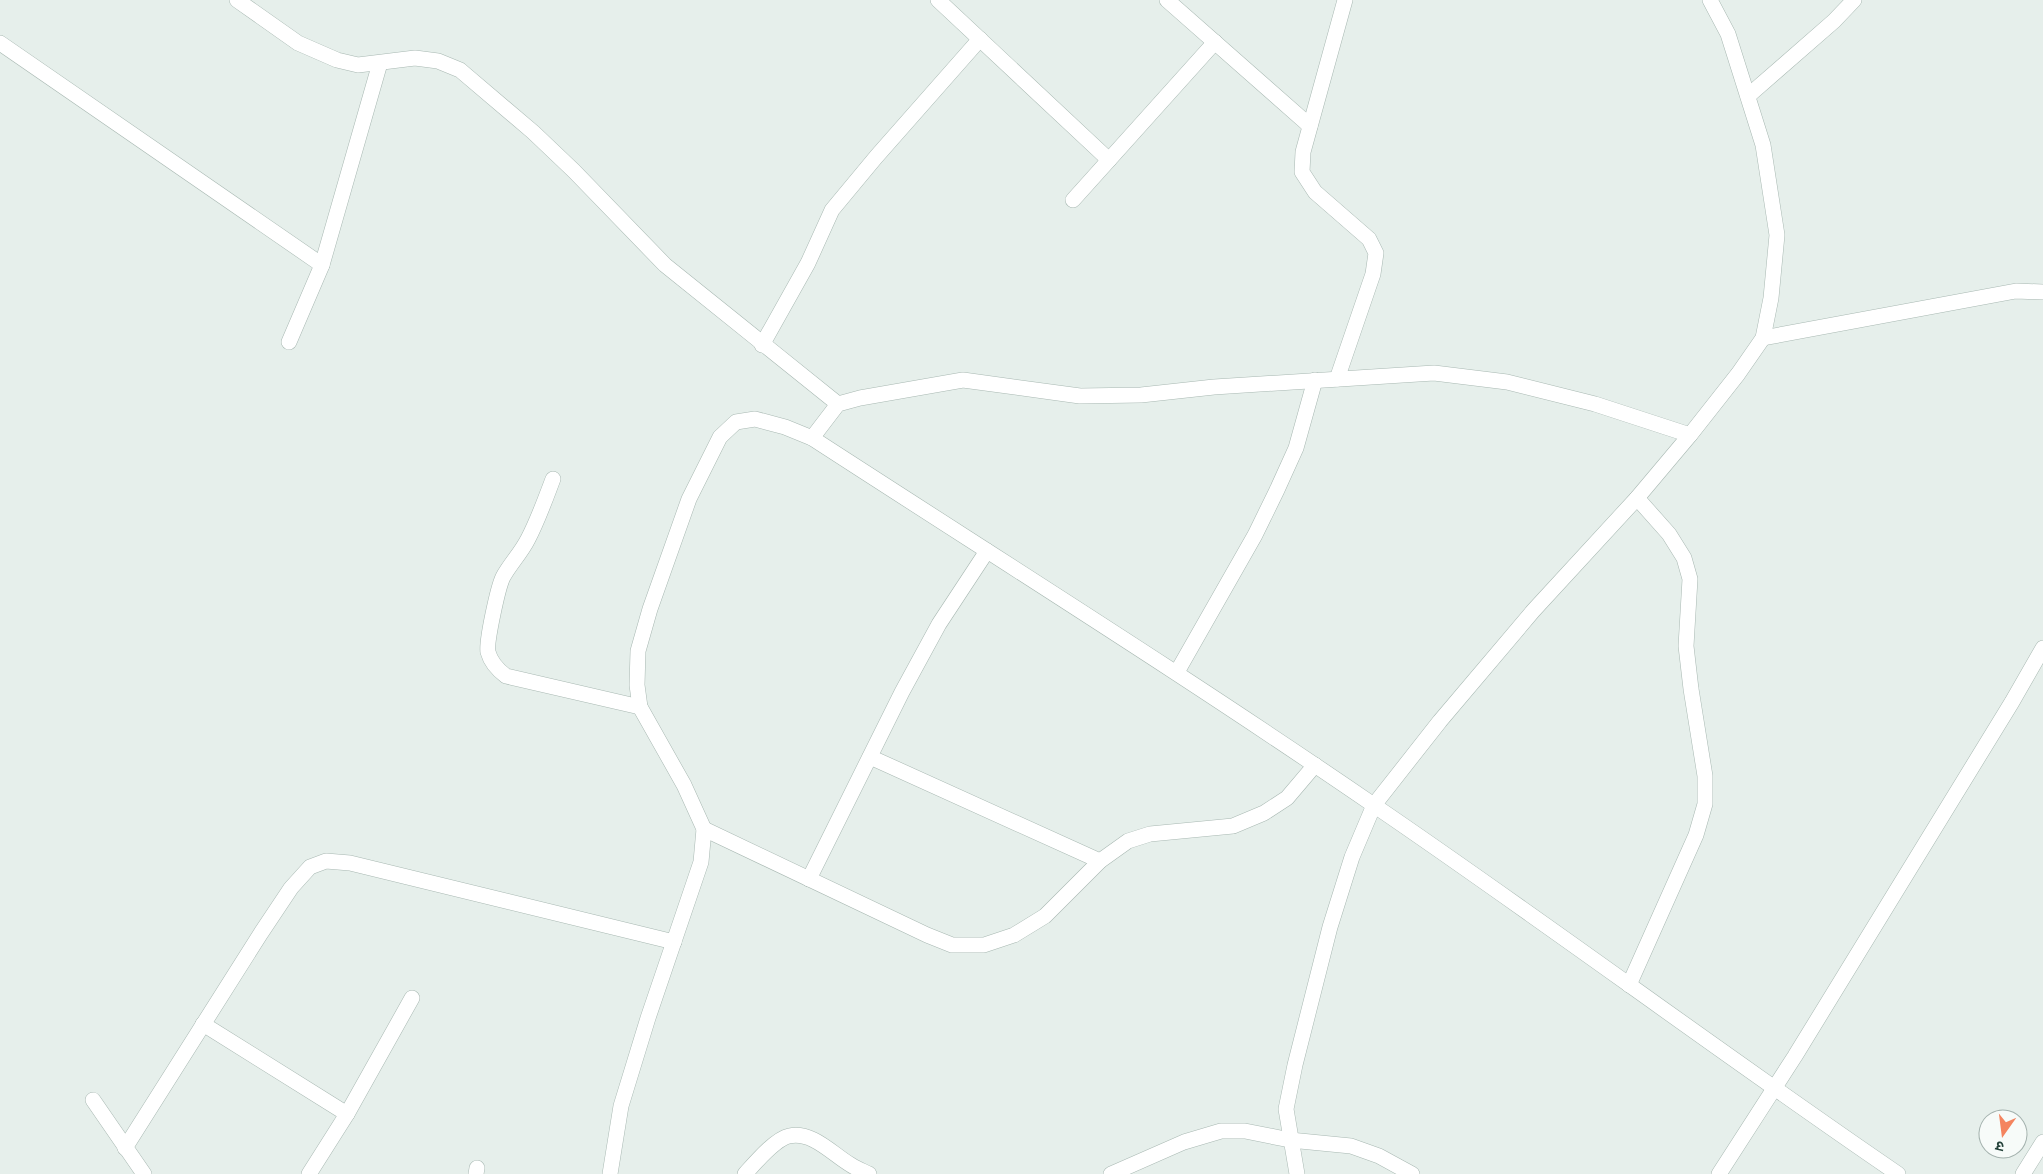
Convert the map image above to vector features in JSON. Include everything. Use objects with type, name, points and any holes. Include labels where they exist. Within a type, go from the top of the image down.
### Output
[{"type":"street","points":[[237,0],[298,43],[336,60],[358,64],[415,58],[438,61],[460,70],[574,171],[636,238],[664,265],[838,404]]},
{"type":"street","points":[[938,0],[1109,160]]},
{"type":"street","points":[[1167,0],[1310,126]]},
{"type":"street","points":[[1337,379],[1373,274],[1376,253],[1369,239],[1315,192],[1302,172],[1303,152],[1345,0]]},
{"type":"street","points":[[1297,1174],[1286,1109],[1295,1065],[1328,936],[1352,857],[1374,805],[1440,721],[1533,611],[1637,498],[1690,435],[1738,374],[1763,338],[1771,298],[1777,235],[1764,145],[1728,34],[1710,0]]},
{"type":"street","points":[[1748,96],[1834,21],[1854,0]]},
{"type":"street","points":[[762,344],[804,271],[832,210],[980,39]]},
{"type":"street","points":[[1073,200],[1215,42]]},
{"type":"street","points":[[0,43],[322,265]]},
{"type":"street","points":[[289,342],[322,265],[380,63]]},
{"type":"street","points":[[1763,338],[2016,291],[2043,292]]},
{"type":"street","points":[[812,438],[838,404],[860,398],[963,380],[1080,396],[1141,395],[1214,387],[1434,373],[1507,382],[1595,404],[1690,435]]},
{"type":"street","points":[[1177,672],[1255,535],[1277,490],[1296,448],[1315,380]]},
{"type":"street","points":[[610,1174],[621,1106],[648,1018],[701,862],[704,829],[684,785],[640,707],[637,685],[638,651],[689,499],[720,437],[736,422],[755,419],[785,427],[812,438],[1177,672],[1528,912],[1774,1089],[1898,1174]]},
{"type":"street","points":[[553,479],[539,517],[527,542],[512,561],[501,580],[491,626],[488,651],[495,668],[506,676],[640,707]]},
{"type":"street","points":[[1629,985],[1696,835],[1705,804],[1705,776],[1686,646],[1690,579],[1684,558],[1670,534],[1637,498]]},
{"type":"street","points":[[809,879],[939,624],[987,551]]},
{"type":"street","points":[[1719,1174],[1774,1089],[2012,702],[2043,648]]},
{"type":"street","points":[[870,757],[1100,861]]},
{"type":"street","points":[[704,829],[927,936],[952,944],[984,945],[1014,935],[1045,916],[1100,861],[1128,841],[1150,834],[1233,826],[1264,813],[1287,798],[1315,765]]},
{"type":"street","points":[[125,1148],[291,888],[310,867],[326,861],[350,863],[674,942]]},
{"type":"street","points":[[309,1174],[347,1114],[412,998]]},
{"type":"street","points":[[203,1024],[347,1114]]},
{"type":"street","points":[[92,1100],[144,1174]]},
{"type":"street","points":[[1111,1174],[1184,1142],[1221,1131],[1245,1131],[1290,1140],[1351,1146],[1379,1156],[1412,1174]]},
{"type":"street","points":[[745,1174],[769,1149],[788,1136],[804,1136],[820,1143],[851,1165],[869,1174]]},
{"type":"street","points":[[2023,1174],[2043,1142]]}]
